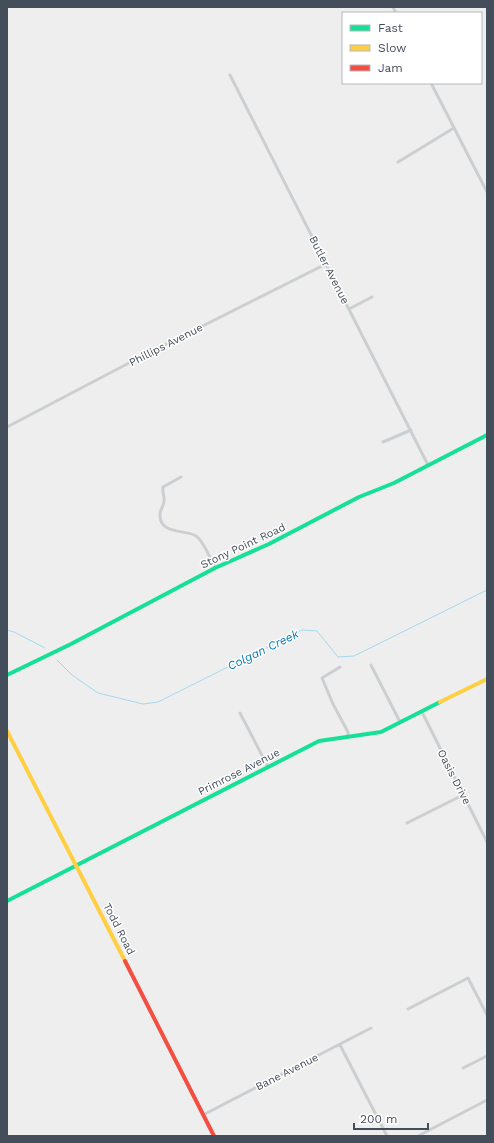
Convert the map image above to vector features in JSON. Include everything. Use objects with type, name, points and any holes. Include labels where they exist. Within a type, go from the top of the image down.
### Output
[{"type":"main road","name":"Stony Point Road","points":[[7,675],[71,644],[215,568],[275,541],[359,497],[388,486],[487,435]]},
{"type":"main road","name":"Primrose Avenue","points":[[7,902],[319,741],[381,732],[487,679]]},
{"type":"main road","name":"Todd Road","points":[[7,731],[214,1136]]},
{"type":"street","name":"Butler Avenue","points":[[230,75],[428,465]]},
{"type":"street","points":[[432,84],[487,192]]},
{"type":"street","points":[[398,162],[454,128]]},
{"type":"street","name":"Phillips Avenue","points":[[7,427],[127,364],[326,264]]},
{"type":"street","points":[[349,309],[372,297]]},
{"type":"street","points":[[383,442],[411,430]]},
{"type":"street","points":[[181,477],[163,487],[164,502],[160,519],[164,526],[168,529],[189,533],[199,538],[215,568]]},
{"type":"street","points":[[371,665],[400,722]]},
{"type":"street","points":[[340,667],[322,678],[325,687],[348,732],[348,737]]},
{"type":"street","name":"Oasis Drive","points":[[422,712],[487,842]]},
{"type":"street","points":[[240,713],[268,767]]},
{"type":"street","points":[[407,823],[463,795]]},
{"type":"street","points":[[408,1009],[468,978],[487,1014]]},
{"type":"street","name":"Bane Avenue","points":[[203,1115],[371,1028]]},
{"type":"street","points":[[340,1045],[387,1136]]},
{"type":"street","points":[[463,1068],[487,1056]]},
{"type":"street","points":[[418,1136],[487,1100]]},
{"type":"waterway","name":"Colgan Creek","points":[[57,660],[72,675],[98,693],[143,704],[158,702],[302,630],[317,631],[338,657],[354,656],[487,590]]},
{"type":"waterway","name":"Colgan Creek","points":[[7,630],[45,648]]},
{"type":"traffic: fast","points":[[7,675],[71,644],[215,568],[269,544],[359,497],[394,483],[487,435]]},
{"type":"traffic: fast","points":[[7,901],[319,741],[381,732],[440,702]]},
{"type":"traffic: slow","points":[[440,702],[487,679]]},
{"type":"traffic: slow","points":[[7,731],[125,961]]},
{"type":"traffic: jam","points":[[125,961],[214,1136]]}]
